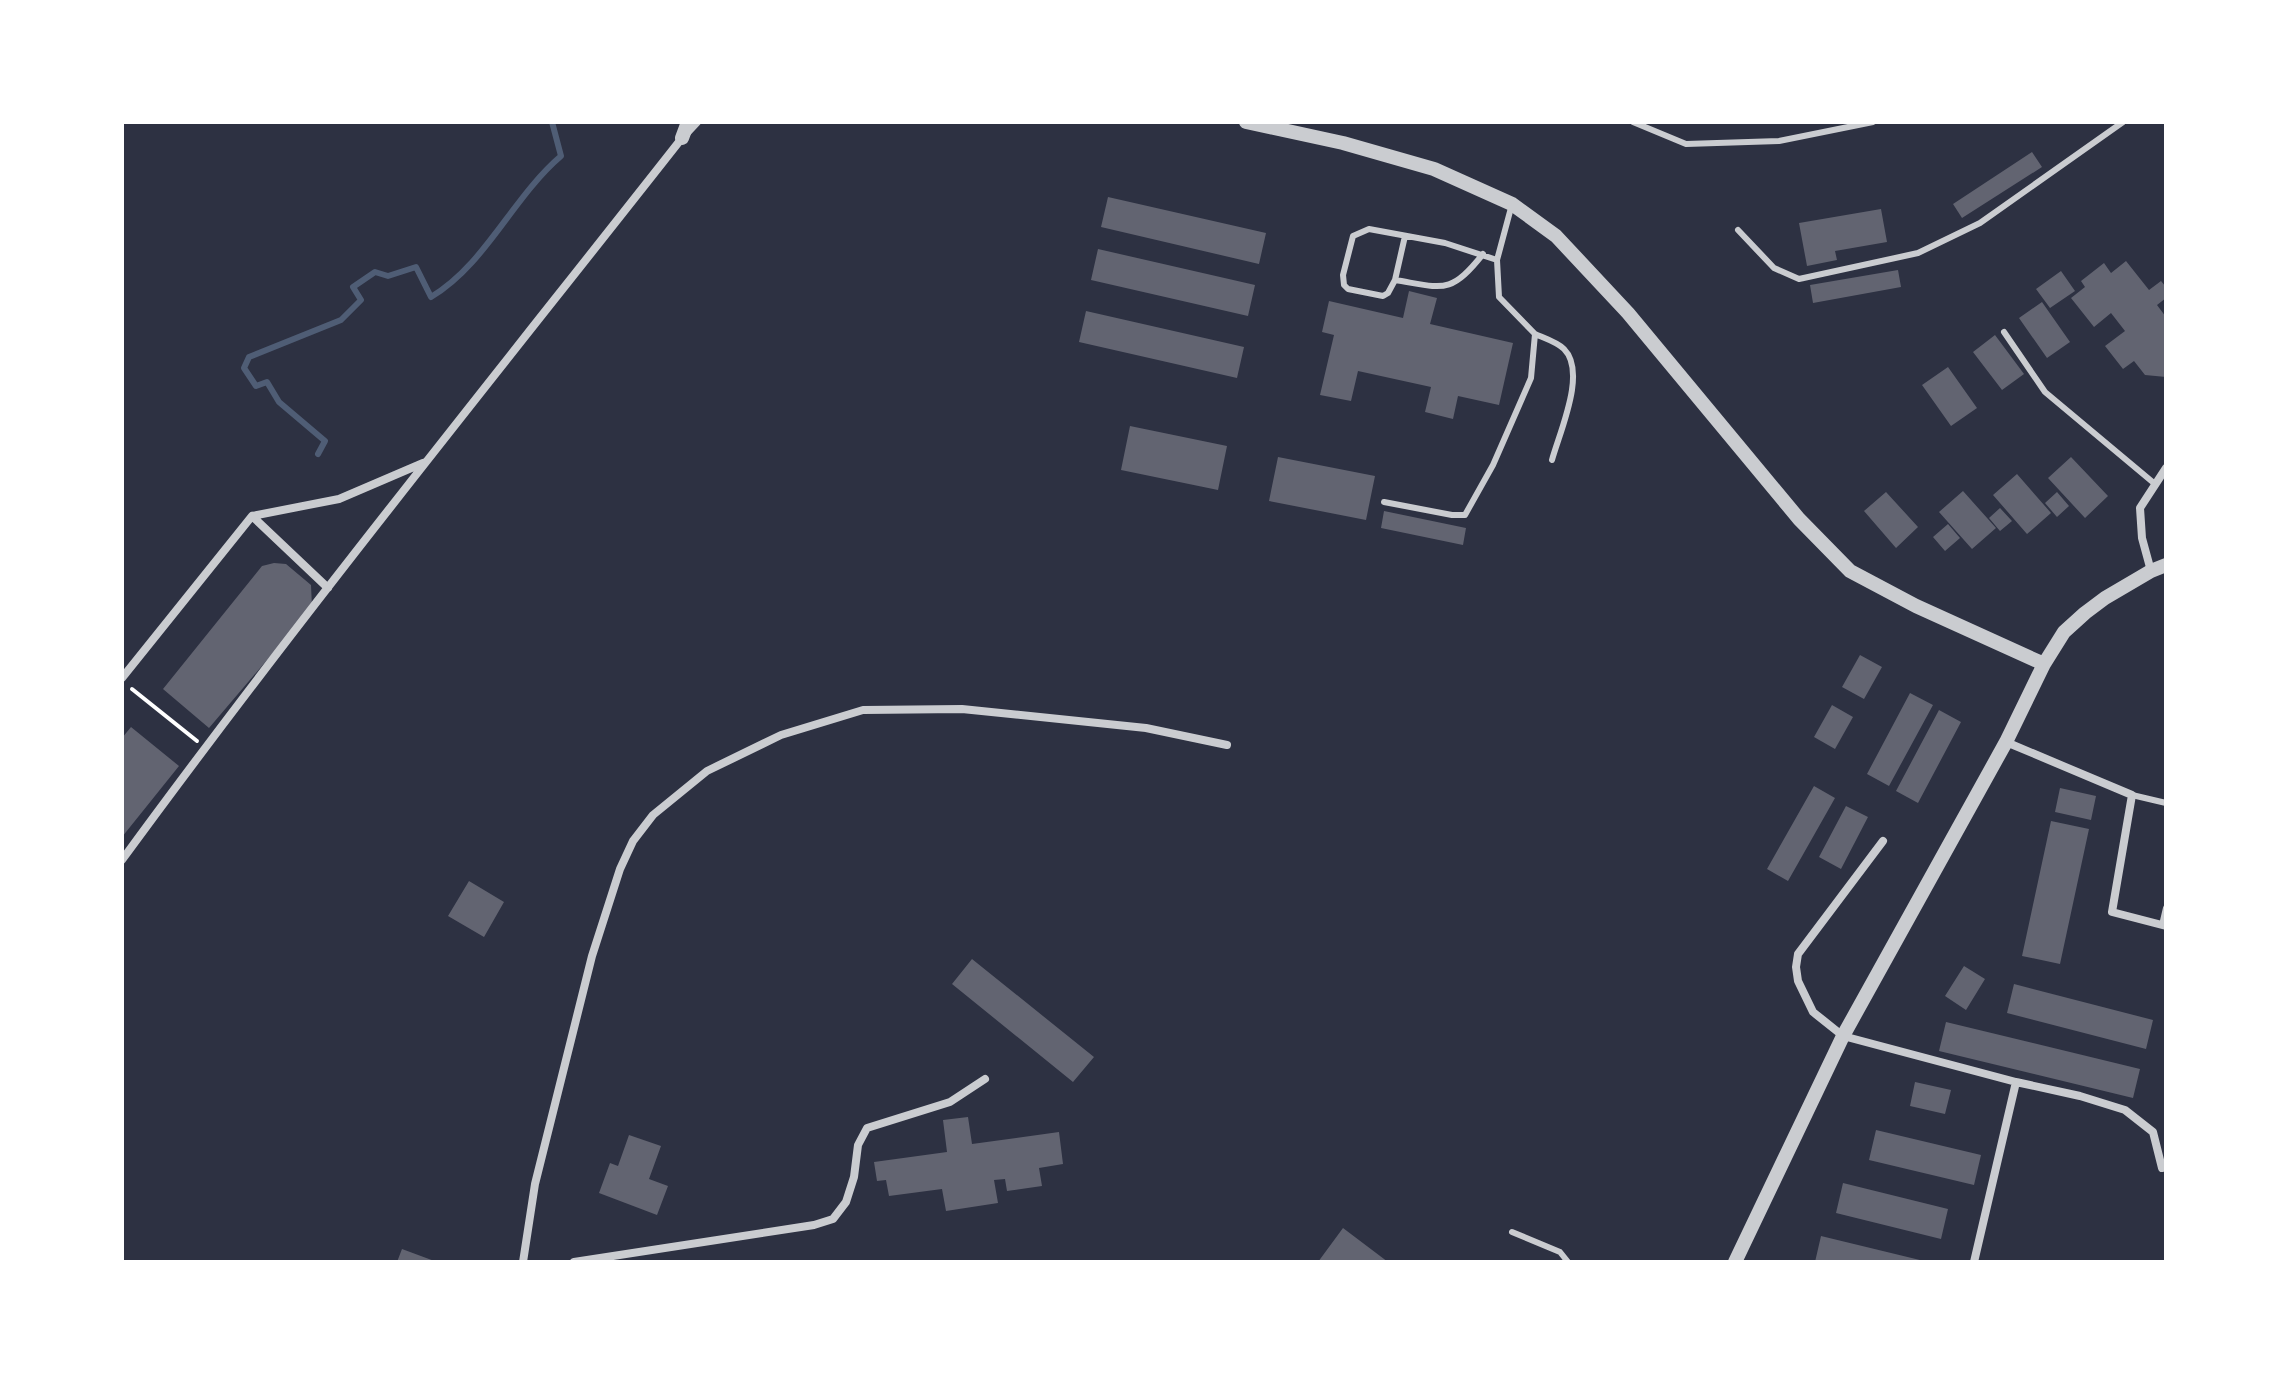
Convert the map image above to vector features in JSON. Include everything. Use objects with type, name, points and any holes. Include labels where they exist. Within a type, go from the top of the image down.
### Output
[{"type":"street","points":[[682,138],[688,122]]},
{"type":"street","points":[[122,860],[328,588],[697,122]]},
{"type":"street","points":[[1246,122],[1343,143],[1434,169],[1512,204],[1556,236],[1628,313],[1799,519],[1850,571],[1916,606],[2044,664]]},
{"type":"street","points":[[122,679],[252,516],[339,499],[428,461]]},
{"type":"street","points":[[2151,571],[2142,538],[2140,508],[2166,468]]},
{"type":"street","points":[[252,516],[328,588]]},
{"type":"street","points":[[1735,1262],[1843,1036],[2006,742],[2044,664],[2064,632],[2085,613],[2151,571],[2166,565]]},
{"type":"street","points":[[523,1262],[535,1184],[592,956],[620,869],[633,841],[653,815],[707,771],[781,735],[863,710],[962,709],[1146,728],[1227,745]]},
{"type":"street","points":[[2006,742],[2132,795],[2112,912],[2164,925]]},
{"type":"street","points":[[1883,841],[1798,954],[1798,981],[1813,1012],[1843,1036],[2125,1110],[2153,1132],[2162,1168]]},
{"type":"street","points":[[574,1262],[799,1228],[833,1219],[846,1202],[854,1177],[858,1145],[867,1128],[950,1102],[985,1079]]},
{"type":"street","points":[[1974,1262],[2016,1082]]},
{"type":"lane","points":[[1633,122],[1686,144],[1779,141],[1873,122]]},
{"type":"lane","points":[[1738,230],[1774,268],[1799,279],[1918,253],[1980,223],[2123,122]]},
{"type":"lane","points":[[1512,204],[1497,260],[1499,297],[1535,334],[1562,346],[1573,361],[1574,378],[1552,460]]},
{"type":"lane","points":[[1405,236],[1395,280],[1388,293],[1383,296],[1348,289],[1344,285],[1343,275],[1353,236],[1369,229],[1405,236],[1483,254],[1497,260]]},
{"type":"lane","points":[[1395,280],[1439,287],[1453,285],[1465,277],[1483,254]]},
{"type":"lane","points":[[2004,332],[2045,392],[2155,484]]},
{"type":"lane","points":[[1384,502],[1465,515],[1493,465],[1531,378],[1535,334]]},
{"type":"lane","points":[[2132,795],[2166,803]]},
{"type":"lane","points":[[2164,925],[2166,908]]},
{"type":"lane","points":[[1512,1232],[1560,1252],[1568,1262]]},
{"type":"path","points":[[122,679],[205,747]]},
{"type":"building","points":[[2032,152],[2042,167],[1962,218],[1953,204]]},
{"type":"building","points":[[1108,197],[1266,233],[1259,264],[1101,227]]},
{"type":"building","points":[[1881,209],[1887,242],[1835,251],[1837,260],[1807,266],[1799,223]]},
{"type":"building","points":[[1098,249],[1255,285],[1248,316],[1091,280]]},
{"type":"building","points":[[2126,261],[2149,290],[2161,281],[2166,287],[2166,298],[2157,305],[2166,317],[2166,377],[2145,375],[2134,361],[2123,369],[2105,346],[2125,331],[2111,313],[2094,327],[2071,298],[2085,287],[2081,281],[2104,263],[2111,273]]},
{"type":"building","points":[[1898,270],[1901,287],[1813,303],[1810,285]]},
{"type":"building","points":[[2061,271],[2075,291],[2050,308],[2036,289]]},
{"type":"building","points":[[1409,291],[1437,298],[1430,324],[1513,343],[1499,405],[1458,396],[1453,419],[1425,412],[1431,387],[1358,371],[1351,401],[1320,395],[1334,335],[1322,332],[1329,301],[1403,318]]},
{"type":"building","points":[[2042,302],[2070,342],[2047,358],[2019,318]]},
{"type":"building","points":[[1086,311],[1244,347],[1237,378],[1079,342]]},
{"type":"building","points":[[1995,335],[2024,374],[2002,390],[1973,352]]},
{"type":"building","points":[[1948,367],[1977,408],[1951,426],[1922,385]]},
{"type":"building","points":[[1130,426],[1227,446],[1218,490],[1121,470]]},
{"type":"building","points":[[1278,457],[1375,476],[1366,520],[1269,501]]},
{"type":"building","points":[[2071,457],[2108,496],[2085,518],[2048,478]]},
{"type":"building","points":[[2017,474],[2051,513],[2027,534],[1993,495]]},
{"type":"building","points":[[1963,491],[1996,528],[1972,549],[1939,512]]},
{"type":"building","points":[[1886,492],[1918,527],[1896,548],[1864,511]]},
{"type":"building","points":[[2057,492],[2069,506],[2057,517],[2045,503]]},
{"type":"building","points":[[2000,508],[2012,521],[2000,531],[1989,518]]},
{"type":"building","points":[[1384,511],[1466,528],[1463,545],[1381,528]]},
{"type":"building","points":[[1948,524],[1960,538],[1945,551],[1933,537]]},
{"type":"building","points":[[286,564],[311,585],[312,607],[209,728],[163,689],[262,566]]},
{"type":"building","points":[[1860,655],[1882,667],[1864,699],[1842,687]]},
{"type":"building","points":[[1910,693],[1933,705],[1889,786],[1867,774]]},
{"type":"building","points":[[1832,705],[1853,717],[1835,749],[1814,737]]},
{"type":"building","points":[[1939,710],[1961,722],[1918,803],[1896,791]]},
{"type":"building","points":[[131,727],[179,766],[122,837],[122,738]]},
{"type":"building","points":[[1814,786],[1835,798],[1788,881],[1767,869]]},
{"type":"building","points":[[2060,788],[2096,796],[2091,820],[2055,812]]},
{"type":"building","points":[[1846,806],[1868,817],[1841,869],[1819,857]]},
{"type":"building","points":[[2051,821],[2089,829],[2060,964],[2022,956]]},
{"type":"building","points":[[469,881],[504,902],[484,937],[448,916]]},
{"type":"building","points":[[972,959],[1094,1057],[1073,1082],[952,984]]},
{"type":"building","points":[[1964,966],[1985,979],[1966,1010],[1945,996]]},
{"type":"building","points":[[2014,984],[2153,1020],[2146,1049],[2007,1013]]},
{"type":"building","points":[[1946,1022],[2140,1069],[2133,1098],[1939,1051]]},
{"type":"building","points":[[1915,1082],[1951,1090],[1945,1114],[1910,1106]]},
{"type":"building","points":[[968,1117],[972,1144],[1059,1132],[1063,1164],[1039,1168],[1042,1186],[1007,1191],[1005,1179],[994,1180],[998,1203],[946,1211],[942,1189],[889,1196],[886,1180],[877,1181],[874,1162],[947,1152],[943,1120]]},
{"type":"building","points":[[1876,1130],[1981,1155],[1974,1185],[1869,1160]]},
{"type":"building","points":[[629,1135],[661,1146],[649,1179],[668,1186],[657,1215],[599,1193],[610,1163],[618,1166]]},
{"type":"building","points":[[1843,1183],[1948,1209],[1941,1239],[1836,1213]]},
{"type":"building","points":[[1343,1228],[1388,1262],[1318,1262]]},
{"type":"building","points":[[1821,1236],[1924,1261],[1924,1262],[1815,1262]]},
{"type":"building","points":[[402,1249],[437,1262],[397,1262]]},
{"type":"waterway","points":[[318,454],[325,441],[279,402],[267,382],[256,386],[244,368],[249,357],[341,320],[361,300],[353,287],[375,272],[388,276],[416,267],[431,297],[450,283],[468,267],[528,191],[561,156],[552,122]]}]
